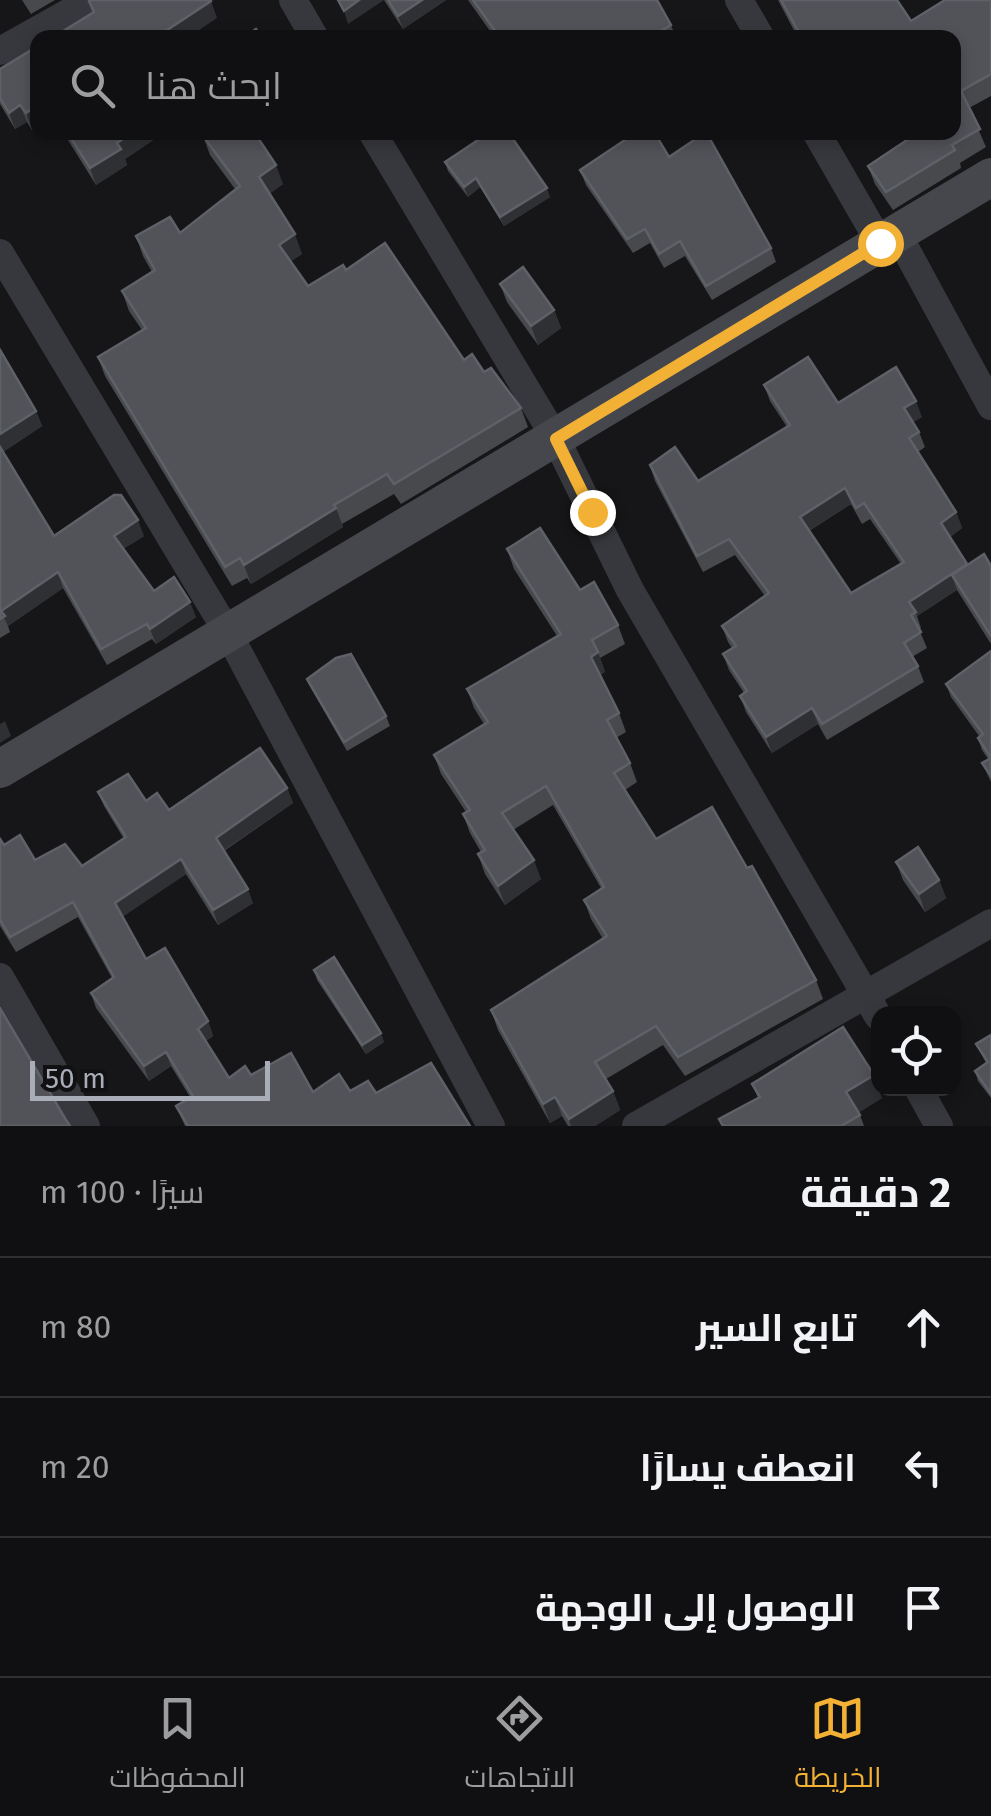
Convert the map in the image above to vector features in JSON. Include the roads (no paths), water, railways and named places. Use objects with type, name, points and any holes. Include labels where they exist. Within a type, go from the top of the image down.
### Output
[{"type":"street","points":[[37,30],[91,0]]},
{"type":"street","points":[[293,0],[310,30]]},
{"type":"street","points":[[739,0],[756,30]]},
{"type":"street","points":[[0,51],[30,34]]},
{"type":"street","points":[[377,140],[556,439],[630,590],[872,1005]]},
{"type":"street","points":[[821,140],[888,238],[991,406]]},
{"type":"street","points":[[0,769],[991,177]]},
{"type":"street","points":[[0,252],[228,633],[491,1126]]},
{"type":"street","points":[[636,1126],[872,1005],[991,923]]},
{"type":"street","points":[[0,977],[86,1126]]},
{"type":"street","points":[[922,1096],[939,1126]]}]
